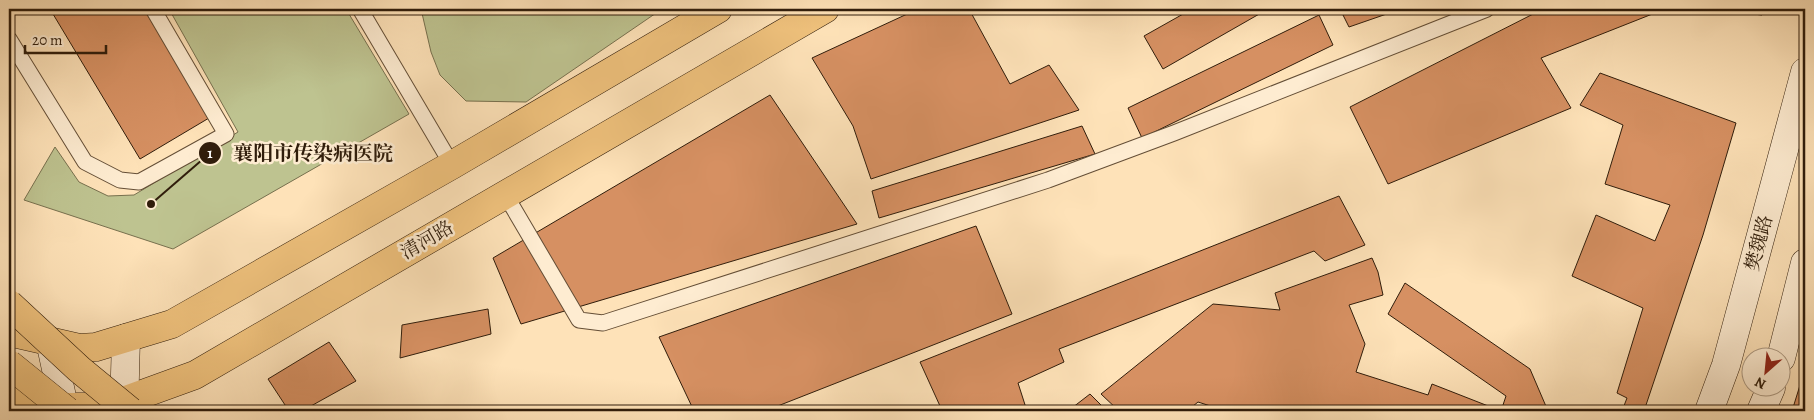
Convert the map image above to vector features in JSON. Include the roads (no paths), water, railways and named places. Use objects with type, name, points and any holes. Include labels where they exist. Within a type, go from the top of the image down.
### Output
[{"type":"main road","points":[[9,332],[79,348],[96,347],[172,324],[452,165],[718,9]]},
{"type":"main road","name":"清河路","points":[[9,400],[66,410],[107,407],[126,408],[195,375],[825,9]]},
{"type":"main road","points":[[9,304],[79,369],[126,408]]},
{"type":"main road","points":[[9,364],[66,410]]},
{"type":"street","name":"樊魏路","points":[[1709,411],[1726,365],[1805,72]]},
{"type":"street","points":[[1784,348],[1801,298],[1805,263]]},
{"type":"street","points":[[126,338],[126,408]]},
{"type":"street","points":[[50,342],[66,410]]},
{"type":"street","points":[[1761,411],[1767,398]]},
{"type":"lane","points":[[9,39],[85,162],[120,180],[139,182],[226,134],[153,9]]},
{"type":"lane","points":[[360,9],[452,165]]},
{"type":"lane","points":[[505,194],[579,320],[603,323],[1048,180],[1174,134],[1487,9]]},
{"type":"place","name":"襄阳市传染病医院","points":[[151,204]]}]
